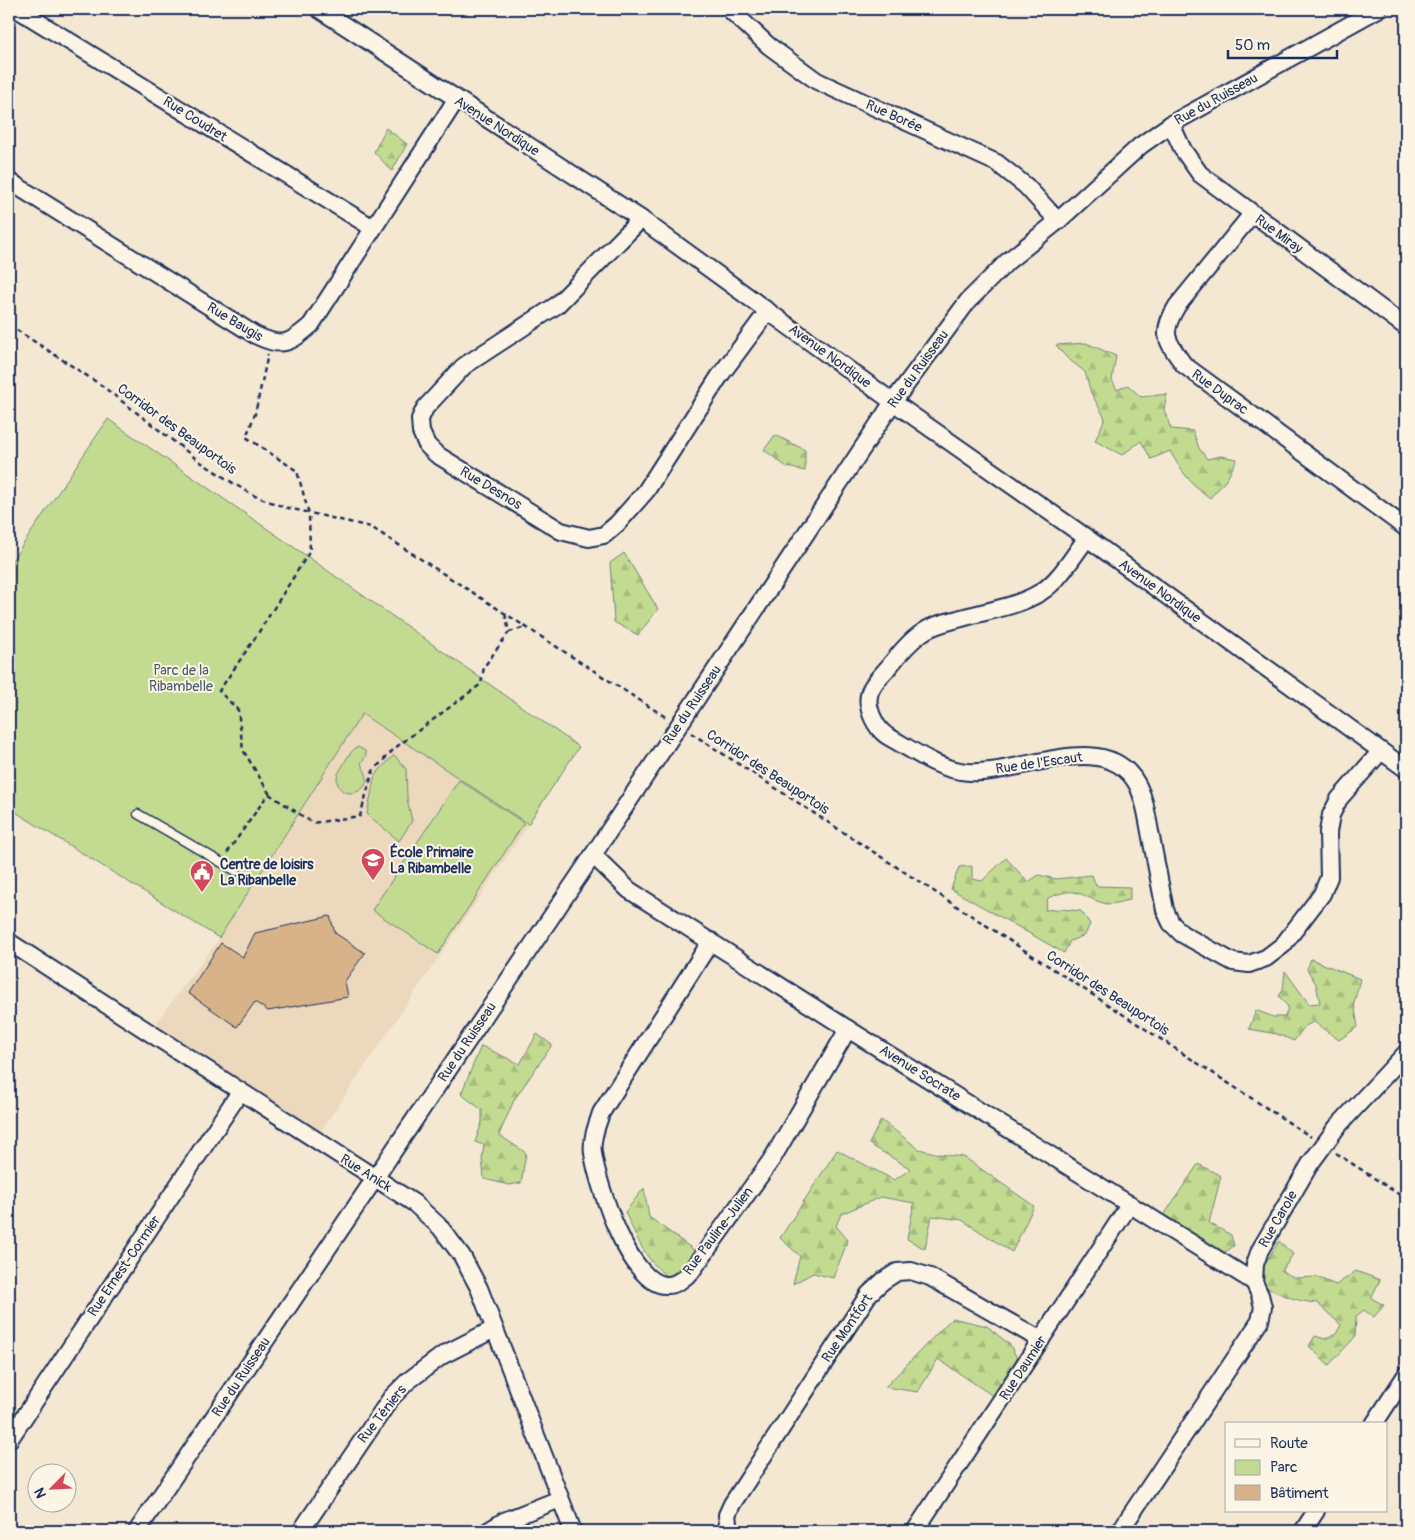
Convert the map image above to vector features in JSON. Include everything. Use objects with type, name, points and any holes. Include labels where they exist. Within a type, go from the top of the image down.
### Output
[{"type":"street","name":"Rue Coudret","points":[[17,9],[373,228]]},
{"type":"street","name":"Avenue Nordique","points":[[319,9],[641,219],[1406,769]]},
{"type":"street","name":"Rue Borée","points":[[729,9],[769,46],[817,82],[997,162],[1026,186],[1058,221]]},
{"type":"street","name":"Rue du Ruisseau","points":[[137,1531],[593,855],[894,402],[968,301],[1008,260],[1058,221],[1140,146],[1171,124],[1378,9]]},
{"type":"street","name":"Rue Baugis","points":[[9,181],[255,336],[272,343],[284,343],[296,338],[311,325],[456,100]]},
{"type":"street","name":"Rue Miray","points":[[1171,124],[1183,150],[1200,174],[1406,327]]},
{"type":"street","name":"Rue Duprac","points":[[1252,214],[1172,313],[1168,321],[1166,334],[1172,348],[1184,365],[1406,528]]},
{"type":"street","name":"Rue Desnos","points":[[641,219],[557,305],[464,366],[425,408],[420,419],[421,432],[427,444],[436,454],[561,531],[589,538],[604,535],[617,524],[646,491],[719,377],[768,311]]},
{"type":"street","name":"Rue de l'Escaut","points":[[1087,538],[1054,582],[1041,592],[1025,600],[937,625],[923,632],[910,642],[872,686],[868,699],[870,712],[885,735],[940,764],[960,772],[980,772],[1084,755],[1105,758],[1121,766],[1137,783],[1144,801],[1165,910],[1171,923],[1182,934],[1233,962],[1249,964],[1266,958],[1283,945],[1322,894],[1330,877],[1328,832],[1331,815],[1339,799],[1381,751]]},
{"type":"street","name":"Avenue Socrate","points":[[593,855],[630,890],[1254,1282]]},
{"type":"street","name":"Rue Anick","points":[[9,942],[414,1203],[440,1227],[466,1264],[479,1288],[573,1531]]},
{"type":"street","name":"Rue Pauline-Julien","points":[[711,942],[601,1112],[594,1132],[593,1152],[602,1193],[628,1253],[648,1279],[669,1286],[691,1272],[772,1159],[848,1028]]},
{"type":"street","name":"Rue Carole","points":[[1120,1531],[1260,1321],[1262,1307],[1260,1295],[1254,1282],[1255,1264],[1260,1250],[1310,1164],[1337,1127],[1406,1053]]},
{"type":"street","name":"Rue Ernest-Cormier","points":[[9,1440],[240,1092]]},
{"type":"street","name":"Rue Daumier","points":[[916,1531],[1130,1204]]},
{"type":"street","name":"Rue Montfort","points":[[728,1531],[727,1515],[732,1504],[838,1340],[869,1294],[882,1281],[897,1272],[911,1271],[930,1277],[1042,1340]]},
{"type":"street","name":"Rue Téniers","points":[[300,1531],[391,1398],[408,1381],[443,1355],[494,1329]]},
{"type":"street","points":[[1375,1422],[1406,1375]]},
{"type":"street","points":[[488,1531],[504,1521],[560,1499]]},
{"type":"street","points":[[1303,1531],[1315,1512]]},
{"type":"lane","points":[[138,814],[236,871]]},
{"type":"path","name":"Corridor des Beauportois","points":[[9,325],[101,385],[198,461],[255,496],[279,506],[371,527],[1406,1199]]},
{"type":"path","points":[[272,343],[255,414],[246,437],[297,471],[309,514],[310,550],[255,638],[219,691],[238,710],[243,750],[269,794],[312,823],[360,816],[373,771],[395,748],[481,684],[484,667],[508,632],[526,627]]},
{"type":"path","points":[[505,613],[508,632]]},
{"type":"path","points":[[221,862],[269,794]]},
{"type":"shaded area","name":"École Primaire La Ribambelle","points":[[362,714],[527,823],[550,793],[315,1140],[149,1032],[216,943]]},
{"type":"green space","points":[[386,128],[407,144],[392,171],[374,152]]},
{"type":"green space","points":[[1086,343],[1116,356],[1112,380],[1117,390],[1128,385],[1141,397],[1167,394],[1164,410],[1171,429],[1193,431],[1199,448],[1207,459],[1221,456],[1237,459],[1227,479],[1210,498],[1187,477],[1170,451],[1151,459],[1141,441],[1122,455],[1095,441],[1105,418],[1091,393],[1085,372],[1066,357],[1056,345]]},
{"type":"green space","name":"Parc de la Ribambelle","points":[[108,419],[579,747],[528,824],[362,714],[219,938],[9,808],[9,565]]},
{"type":"green space","points":[[775,435],[805,450],[805,471],[787,467],[764,450]]},
{"type":"green space","points":[[624,553],[658,609],[638,635],[614,622],[610,563]]},
{"type":"green space","points":[[358,747],[365,751],[366,756],[361,763],[366,774],[366,781],[364,787],[359,791],[348,793],[338,786],[337,777],[349,754]]},
{"type":"green space","points":[[394,755],[406,769],[407,798],[412,821],[399,841],[367,814],[375,775]]},
{"type":"green space","points":[[459,780],[524,823],[438,954],[372,910]]},
{"type":"green space","points":[[1006,858],[1028,882],[1039,875],[1056,879],[1092,875],[1096,886],[1130,887],[1130,900],[1106,904],[1072,892],[1048,898],[1045,910],[1081,911],[1090,924],[1085,935],[1070,941],[1064,953],[951,889],[959,867],[972,866],[972,879],[982,881]]},
{"type":"green space","points":[[1311,959],[1360,979],[1354,1003],[1358,1027],[1339,1040],[1314,1022],[1305,1026],[1294,1041],[1277,1034],[1249,1029],[1256,1010],[1273,1017],[1285,1017],[1288,1007],[1279,996],[1283,990],[1285,971],[1309,1004],[1320,1003],[1316,984],[1307,969]]},
{"type":"green space","points":[[537,1034],[552,1045],[514,1100],[499,1135],[526,1153],[521,1183],[509,1185],[484,1179],[482,1158],[484,1145],[475,1142],[482,1122],[482,1110],[461,1094],[481,1046],[520,1064]]},
{"type":"green space","points":[[881,1120],[919,1149],[964,1157],[1034,1206],[1012,1252],[962,1220],[932,1216],[925,1249],[907,1239],[914,1203],[881,1197],[841,1214],[836,1226],[848,1240],[833,1278],[813,1273],[793,1284],[800,1256],[780,1238],[837,1150],[894,1180],[911,1169],[869,1144]]},
{"type":"green space","points":[[1198,1164],[1221,1176],[1209,1223],[1231,1235],[1234,1246],[1222,1254],[1162,1218]]},
{"type":"green space","points":[[644,1188],[649,1217],[694,1250],[684,1271],[674,1280],[650,1259],[625,1212]]},
{"type":"green space","points":[[1279,1241],[1293,1254],[1282,1271],[1295,1278],[1316,1277],[1336,1285],[1356,1271],[1380,1280],[1371,1298],[1384,1305],[1374,1317],[1364,1310],[1356,1316],[1355,1337],[1329,1365],[1309,1346],[1315,1336],[1325,1339],[1336,1334],[1341,1325],[1317,1303],[1293,1298],[1254,1282]]},
{"type":"green space","points":[[952,1318],[987,1326],[1010,1345],[1017,1358],[993,1396],[938,1359],[918,1392],[885,1387]]},
{"type":"building","points":[[330,916],[335,933],[365,953],[345,981],[348,997],[268,1011],[255,1002],[237,1027],[188,993],[221,943],[243,957],[255,933]]},
{"type":"place","name":"École Primaire La Ribambelle","points":[[373,881]]},
{"type":"place","name":"Centre de loisirs La Ribanbelle","points":[[202,893]]}]
